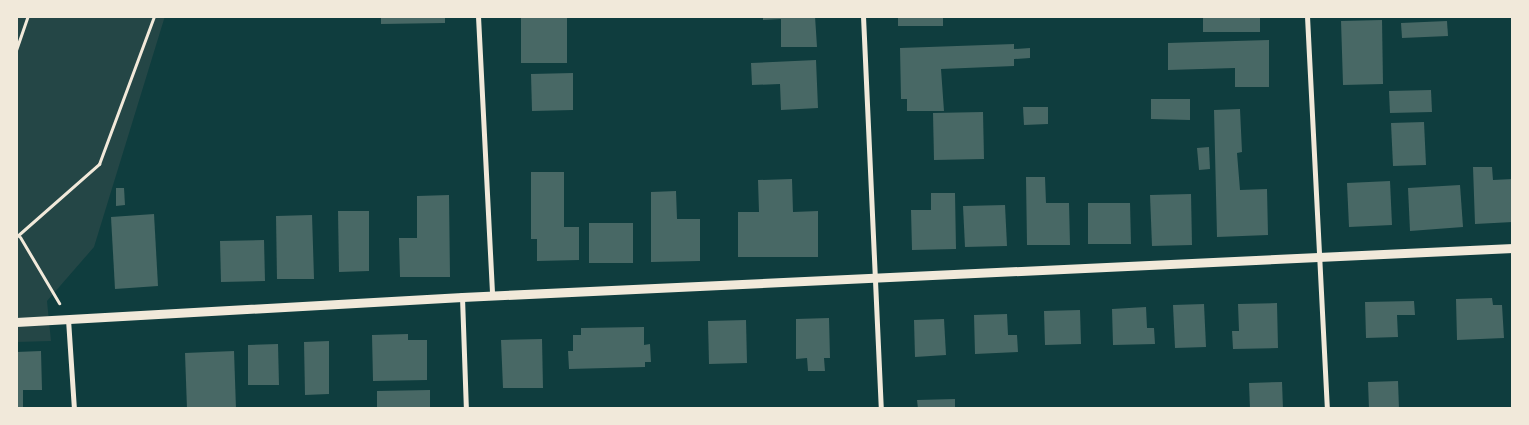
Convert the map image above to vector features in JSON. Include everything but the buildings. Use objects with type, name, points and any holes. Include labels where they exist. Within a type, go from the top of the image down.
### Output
[{"type":"street","points":[[478,16],[492,296]]},
{"type":"street","points":[[864,16],[881,409]]},
{"type":"street","points":[[1307,16],[1327,409]]},
{"type":"street","points":[[16,322],[462,297],[1513,248]]},
{"type":"street","points":[[462,297],[466,409]]},
{"type":"street","points":[[68,319],[74,409]]},
{"type":"path","points":[[16,50],[28,16]]},
{"type":"path","points":[[68,319],[18,237],[99,164],[154,16]]},
{"type":"shaded area","points":[[16,16],[165,16],[94,247],[47,301],[51,341],[16,342]]}]
